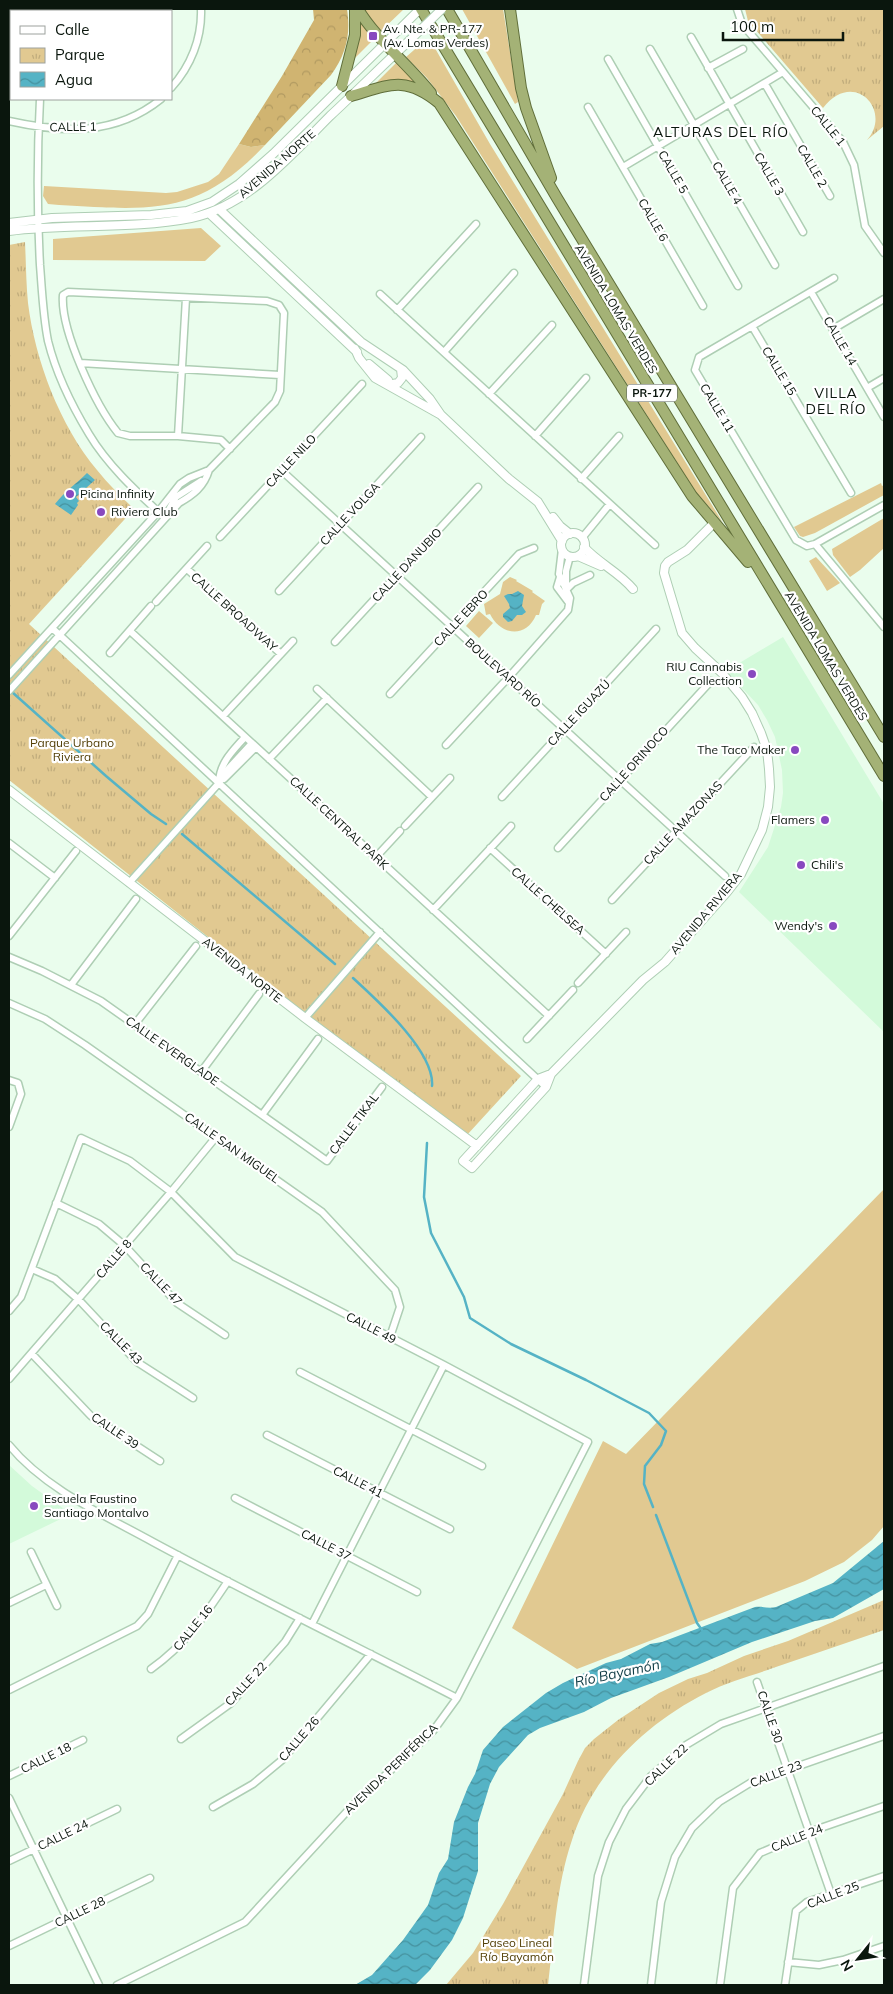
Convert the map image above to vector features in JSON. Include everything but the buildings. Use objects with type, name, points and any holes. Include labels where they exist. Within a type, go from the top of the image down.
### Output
[{"type":"highway","points":[[356,9],[412,70],[439,103],[692,496],[771,589]]},
{"type":"highway","points":[[342,86],[355,35],[356,9]]},
{"type":"highway","name":"AVENIDA LOMAS VERDES","points":[[421,9],[884,776]]},
{"type":"highway","name":"AVENIDA LOMAS VERDES","points":[[447,9],[557,198],[884,737]]},
{"type":"highway","points":[[510,9],[521,88],[557,198]]},
{"type":"highway","points":[[351,96],[384,86],[405,85],[414,86],[439,103]]},
{"type":"street","points":[[172,87],[179,79],[193,54],[200,29],[201,9]]},
{"type":"street","name":"AVENIDA NORTE","points":[[9,223],[38,219],[151,216],[187,211],[212,202],[239,184],[262,164],[421,9]]},
{"type":"street","name":"AVENIDA NORTE","points":[[9,231],[177,220],[209,213],[236,200],[265,178],[442,9]]},
{"type":"street","name":"CALLE 1","points":[[737,9],[742,24],[843,142],[854,165],[865,226],[884,253]]},
{"type":"street","name":"CALLE 3","points":[[691,37],[803,232]]},
{"type":"street","name":"CALLE 4","points":[[650,49],[775,265]]},
{"type":"street","points":[[708,68],[742,49]]},
{"type":"street","name":"CALLE 5","points":[[608,59],[738,286]]},
{"type":"street","points":[[623,167],[783,72]]},
{"type":"street","name":"CALLE 2","points":[[765,84],[830,196]]},
{"type":"street","points":[[40,100],[38,228],[43,302],[48,340],[60,376],[90,436],[123,477],[165,518]]},
{"type":"street","name":"CALLE 1","points":[[9,121],[39,127],[88,129],[110,125],[139,114],[160,100]]},
{"type":"street","name":"CALLE 6","points":[[588,107],[703,306]]},
{"type":"street","points":[[212,202],[361,342],[401,369],[430,399],[441,415]]},
{"type":"street","points":[[202,206],[355,349],[376,371],[415,400]]},
{"type":"street","points":[[397,310],[476,224]]},
{"type":"street","points":[[444,352],[514,273]]},
{"type":"street","name":"CALLE 11","points":[[815,544],[807,546],[796,540],[695,370],[699,357],[834,278]]},
{"type":"street","points":[[9,691],[179,503],[198,490],[208,473],[276,402],[280,391],[284,313],[279,305],[267,302],[68,292],[63,295],[69,332],[80,363],[98,405],[118,433],[130,436],[178,436],[221,440],[230,449]]},
{"type":"street","name":"CALLE 14","points":[[811,292],[884,417]]},
{"type":"street","points":[[380,294],[655,546]]},
{"type":"street","points":[[178,436],[186,298]]},
{"type":"street","points":[[833,329],[884,299]]},
{"type":"street","points":[[489,394],[552,325]]},
{"type":"street","name":"CALLE 15","points":[[752,326],[851,493]]},
{"type":"street","points":[[355,349],[359,358],[375,378],[441,415],[570,534],[578,534],[582,538],[584,547],[633,589]]},
{"type":"street","points":[[80,363],[280,375]]},
{"type":"street","points":[[393,384],[398,383],[402,378],[401,369]]},
{"type":"street","points":[[535,436],[586,378]]},
{"type":"street","points":[[867,388],[884,378]]},
{"type":"street","name":"CALLE NILO","points":[[220,537],[362,384]]},
{"type":"street","points":[[581,479],[619,436]]},
{"type":"street","name":"CALLE VOLGA","points":[[279,591],[422,437]]},
{"type":"street","name":"BOULEVARD RÍO","points":[[282,471],[725,876]]},
{"type":"street","points":[[9,675],[158,512],[172,492],[189,478],[208,473]]},
{"type":"street","name":"CALLE DANUBIO","points":[[335,642],[478,487]]},
{"type":"street","points":[[582,538],[609,505]]},
{"type":"street","points":[[884,505],[815,544],[884,627]]},
{"type":"street","points":[[543,509],[562,545],[574,556],[613,570]]},
{"type":"street","name":"AVENIDA RIVIERA","points":[[551,1074],[538,1079],[463,1161],[472,1168],[546,1086],[551,1074],[643,980],[665,962],[741,874],[762,830],[768,807],[770,787],[767,750],[761,733],[742,697],[722,673],[694,648],[682,633],[664,573],[668,562],[687,550],[714,523]]},
{"type":"street","points":[[446,745],[564,615],[570,604],[570,598],[560,577],[558,566],[562,545],[570,534]]},
{"type":"street","points":[[110,653],[207,546]]},
{"type":"street","points":[[566,590],[566,571],[574,556],[584,547]]},
{"type":"street","name":"CALLE EBRO","points":[[390,694],[519,554],[534,548]]},
{"type":"street","name":"CALLE BROADWAY","points":[[187,569],[281,654]]},
{"type":"street","points":[[566,590],[573,583],[590,575]]},
{"type":"street","points":[[560,577],[556,587],[570,604]]},
{"type":"street","points":[[52,628],[546,1086]]},
{"type":"street","name":"CALLE IGUAZÚ","points":[[502,797],[656,629]]},
{"type":"street","name":"CALLE CENTRAL PARK","points":[[130,631],[549,1016]]},
{"type":"street","points":[[223,716],[293,640]]},
{"type":"street","name":"CALLE ORINOCO","points":[[558,848],[711,681]]},
{"type":"street","points":[[317,689],[432,796]]},
{"type":"street","points":[[270,759],[327,698]]},
{"type":"street","points":[[219,783],[224,760],[245,737]]},
{"type":"street","points":[[129,883],[219,783],[232,773],[254,745]]},
{"type":"street","name":"CALLE AMAZONAS","points":[[612,900],[754,747]]},
{"type":"street","points":[[405,826],[450,778]]},
{"type":"street","name":"AVENIDA NORTE","points":[[9,790],[304,1018],[477,1146]]},
{"type":"street","points":[[433,910],[511,826]]},
{"type":"street","points":[[376,857],[400,831]]},
{"type":"street","points":[[9,843],[54,878]]},
{"type":"street","name":"CALLE CHELSEA","points":[[490,848],[606,954]]},
{"type":"street","points":[[9,936],[76,851]]},
{"type":"street","points":[[71,985],[136,899]]},
{"type":"street","points":[[304,1018],[380,932]]},
{"type":"street","points":[[578,983],[626,932]]},
{"type":"street","points":[[135,1024],[196,946]]},
{"type":"street","name":"CALLE EVERGLADE","points":[[9,957],[101,1001],[327,1161]]},
{"type":"street","points":[[527,1039],[573,990]]},
{"type":"street","points":[[201,1072],[260,994]]},
{"type":"street","name":"CALLE SAN MIGUEL","points":[[9,1004],[45,1019],[85,1045],[322,1212],[395,1290],[400,1307],[390,1337]]},
{"type":"street","points":[[262,1115],[318,1039]]},
{"type":"street","points":[[9,1080],[18,1083],[21,1094],[9,1127]]},
{"type":"street","name":"CALLE TIKAL","points":[[327,1161],[382,1087]]},
{"type":"street","name":"CALLE 8","points":[[9,1379],[172,1192],[216,1137]]},
{"type":"street","name":"CALLE 49","points":[[56,1203],[81,1138],[130,1162],[172,1192],[235,1257],[588,1442]]},
{"type":"street","points":[[9,1311],[21,1297],[56,1203]]},
{"type":"street","name":"CALLE 47","points":[[56,1203],[99,1224],[125,1246],[177,1303],[226,1335]]},
{"type":"street","name":"CALLE 43","points":[[32,1269],[56,1279],[79,1300],[137,1362],[193,1398]]},
{"type":"street","name":"CALLE 39","points":[[32,1354],[91,1416],[160,1461]]},
{"type":"street","points":[[312,1624],[444,1365]]},
{"type":"street","points":[[300,1372],[482,1466]]},
{"type":"street","name":"CALLE 41","points":[[267,1435],[450,1528]]},
{"type":"street","name":"AVENIDA PERIFÉRICA","points":[[117,1985],[246,1922],[352,1806],[433,1731],[457,1698],[588,1442]]},
{"type":"street","points":[[9,1445],[19,1457],[69,1496],[178,1555],[457,1698]]},
{"type":"street","name":"CALLE 37","points":[[235,1498],[417,1592]]},
{"type":"street","points":[[31,1552],[57,1606]]},
{"type":"street","points":[[9,1690],[138,1626],[148,1614],[178,1555]]},
{"type":"street","name":"CALLE 16","points":[[150,1668],[171,1654],[199,1625],[228,1581]]},
{"type":"street","points":[[9,1603],[46,1585]]},
{"type":"street","name":"CALLE 22","points":[[181,1739],[231,1703],[285,1642],[300,1618]]},
{"type":"street","name":"CALLE 26","points":[[213,1807],[253,1784],[282,1760],[371,1654]]},
{"type":"street","name":"CALLE 22","points":[[584,1985],[598,1876],[609,1842],[626,1809],[651,1776],[686,1745],[721,1724],[884,1666]]},
{"type":"street","name":"CALLE 30","points":[[757,1682],[831,1894]]},
{"type":"street","name":"CALLE 23","points":[[651,1985],[661,1902],[674,1857],[692,1828],[719,1802],[750,1783],[884,1736]]},
{"type":"street","name":"CALLE 18","points":[[9,1776],[83,1740]]},
{"type":"street","points":[[9,1798],[98,1985]]},
{"type":"street","name":"CALLE 24","points":[[720,1985],[733,1888],[760,1853],[810,1832],[884,1806]]},
{"type":"street","name":"CALLE 24","points":[[9,1861],[117,1808]]},
{"type":"street","name":"CALLE 25","points":[[785,1985],[796,1911],[806,1902],[884,1876]]},
{"type":"street","name":"CALLE 28","points":[[9,1946],[150,1878]]},
{"type":"street","points":[[788,1962],[819,1965],[843,1960],[884,1946]]},
{"type":"shaded area","points":[[783,637],[884,804],[884,1032],[739,892],[768,847],[781,807],[783,793],[782,770],[775,737],[767,720],[758,705],[726,671]]},
{"type":"shaded area","name":"Escuela Faustino Santiago Montalvo","points":[[9,1465],[32,1486],[71,1514],[9,1544]]},
{"type":"green space","points":[[313,9],[347,9],[348,36],[344,52],[331,75],[265,145],[251,147],[239,144],[282,76],[314,20]]},
{"type":"green space","points":[[363,9],[404,9],[381,31]]},
{"type":"green space","points":[[462,9],[503,9],[518,102],[515,104]]},
{"type":"green space","points":[[745,9],[884,9],[884,126],[867,140],[874,129],[875,117],[873,107],[866,98],[857,93],[847,92],[835,97],[823,108],[748,21]]},
{"type":"green space","points":[[360,19],[376,37],[354,59],[359,38]]},
{"type":"green space","points":[[422,43],[425,47],[432,43],[490,144],[723,523],[696,492],[456,116],[427,78],[406,57]]},
{"type":"green space","points":[[398,61],[422,85],[375,84]]},
{"type":"green space","points":[[239,144],[251,147],[265,145],[240,168],[217,185],[194,197],[171,204],[120,208],[59,205],[48,204],[43,196],[44,186],[177,192],[208,182],[219,174]]},
{"type":"green space","points":[[201,228],[221,246],[205,261],[53,260],[53,239]]},
{"type":"green space","name":"Parque Urbano Riviera","points":[[25,242],[27,295],[31,325],[51,391],[61,413],[84,453],[97,470],[134,509],[29,624],[521,1076],[467,1135],[349,1048],[9,780],[9,245]]},
{"type":"green space","points":[[881,483],[882,486],[884,485],[884,495],[815,533],[803,537],[800,536],[794,527]]},
{"type":"green space","points":[[884,518],[884,548],[850,577],[833,555],[832,549]]},
{"type":"green space","points":[[816,557],[840,583],[827,591],[809,561]]},
{"type":"green space","points":[[510,577],[545,601],[542,604],[539,615],[536,615],[532,623],[520,631],[506,630],[494,621],[490,614],[486,615],[484,604],[500,594],[503,582]]},
{"type":"green space","points":[[479,611],[493,623],[479,638],[466,626]]},
{"type":"green space","points":[[884,1189],[884,1526],[872,1540],[844,1562],[805,1581],[577,1669],[512,1628],[603,1441],[626,1454]]},
{"type":"green space","name":"Paseo Lineal Río Bayamón","points":[[884,1600],[884,1630],[714,1689],[662,1720],[624,1753],[593,1794],[581,1816],[572,1840],[559,1894],[548,1985],[446,1985],[473,1953],[503,1904],[563,1794],[585,1748],[594,1739],[618,1720],[659,1693],[688,1679],[707,1673],[744,1656],[788,1641]]},
{"type":"water","name":"Picina Infinity","points":[[87,473],[95,480],[76,497],[79,501],[78,505],[71,515],[55,504]]},
{"type":"water","points":[[518,591],[524,595],[522,606],[526,612],[522,615],[517,615],[512,621],[508,622],[503,617],[503,614],[510,608],[504,596]]},
{"type":"water","name":"Río Bayamón","points":[[884,1541],[884,1589],[833,1618],[815,1621],[752,1642],[669,1677],[611,1698],[584,1712],[540,1728],[528,1735],[499,1767],[490,1784],[478,1823],[478,1871],[463,1918],[452,1940],[430,1970],[415,1985],[355,1985],[372,1975],[403,1940],[428,1905],[439,1873],[448,1859],[454,1822],[475,1774],[483,1750],[503,1727],[546,1693],[606,1663],[621,1659],[650,1644],[662,1642],[755,1607],[776,1607],[833,1583]]},
{"type":"waterway","points":[[12,692],[106,776],[151,814],[166,824]]},
{"type":"waterway","points":[[182,834],[335,964]]},
{"type":"waterway","points":[[353,978],[390,1013],[415,1043],[430,1073],[432,1086]]},
{"type":"waterway","points":[[427,1143],[424,1197],[431,1233],[464,1297],[470,1318],[511,1344],[649,1413],[666,1431],[661,1445],[645,1466],[644,1484],[653,1507]]},
{"type":"waterway","points":[[656,1515],[697,1623],[702,1630]]},
{"type":"place","name":"Av. Nte. & PR-177 (Av. Lomas Verdes)","points":[[373,36]]},
{"type":"place","name":"Picina Infinity","points":[[70,494]]},
{"type":"place","name":"Riviera Club","points":[[101,512]]},
{"type":"place","name":"RIU Cannabis Collection","points":[[752,674]]},
{"type":"place","name":"The Taco Maker","points":[[795,750]]},
{"type":"place","name":"Flamers","points":[[825,820]]},
{"type":"place","name":"Chili's","points":[[801,865]]},
{"type":"place","name":"Wendy's","points":[[833,926]]},
{"type":"place","name":"Escuela Faustino Santiago Montalvo","points":[[34,1506]]},
{"type":"district","name":"ALTURAS DEL RÍO","points":[[721,132]]},
{"type":"district","name":"VILLA DEL RÍO","points":[[836,402]]}]
